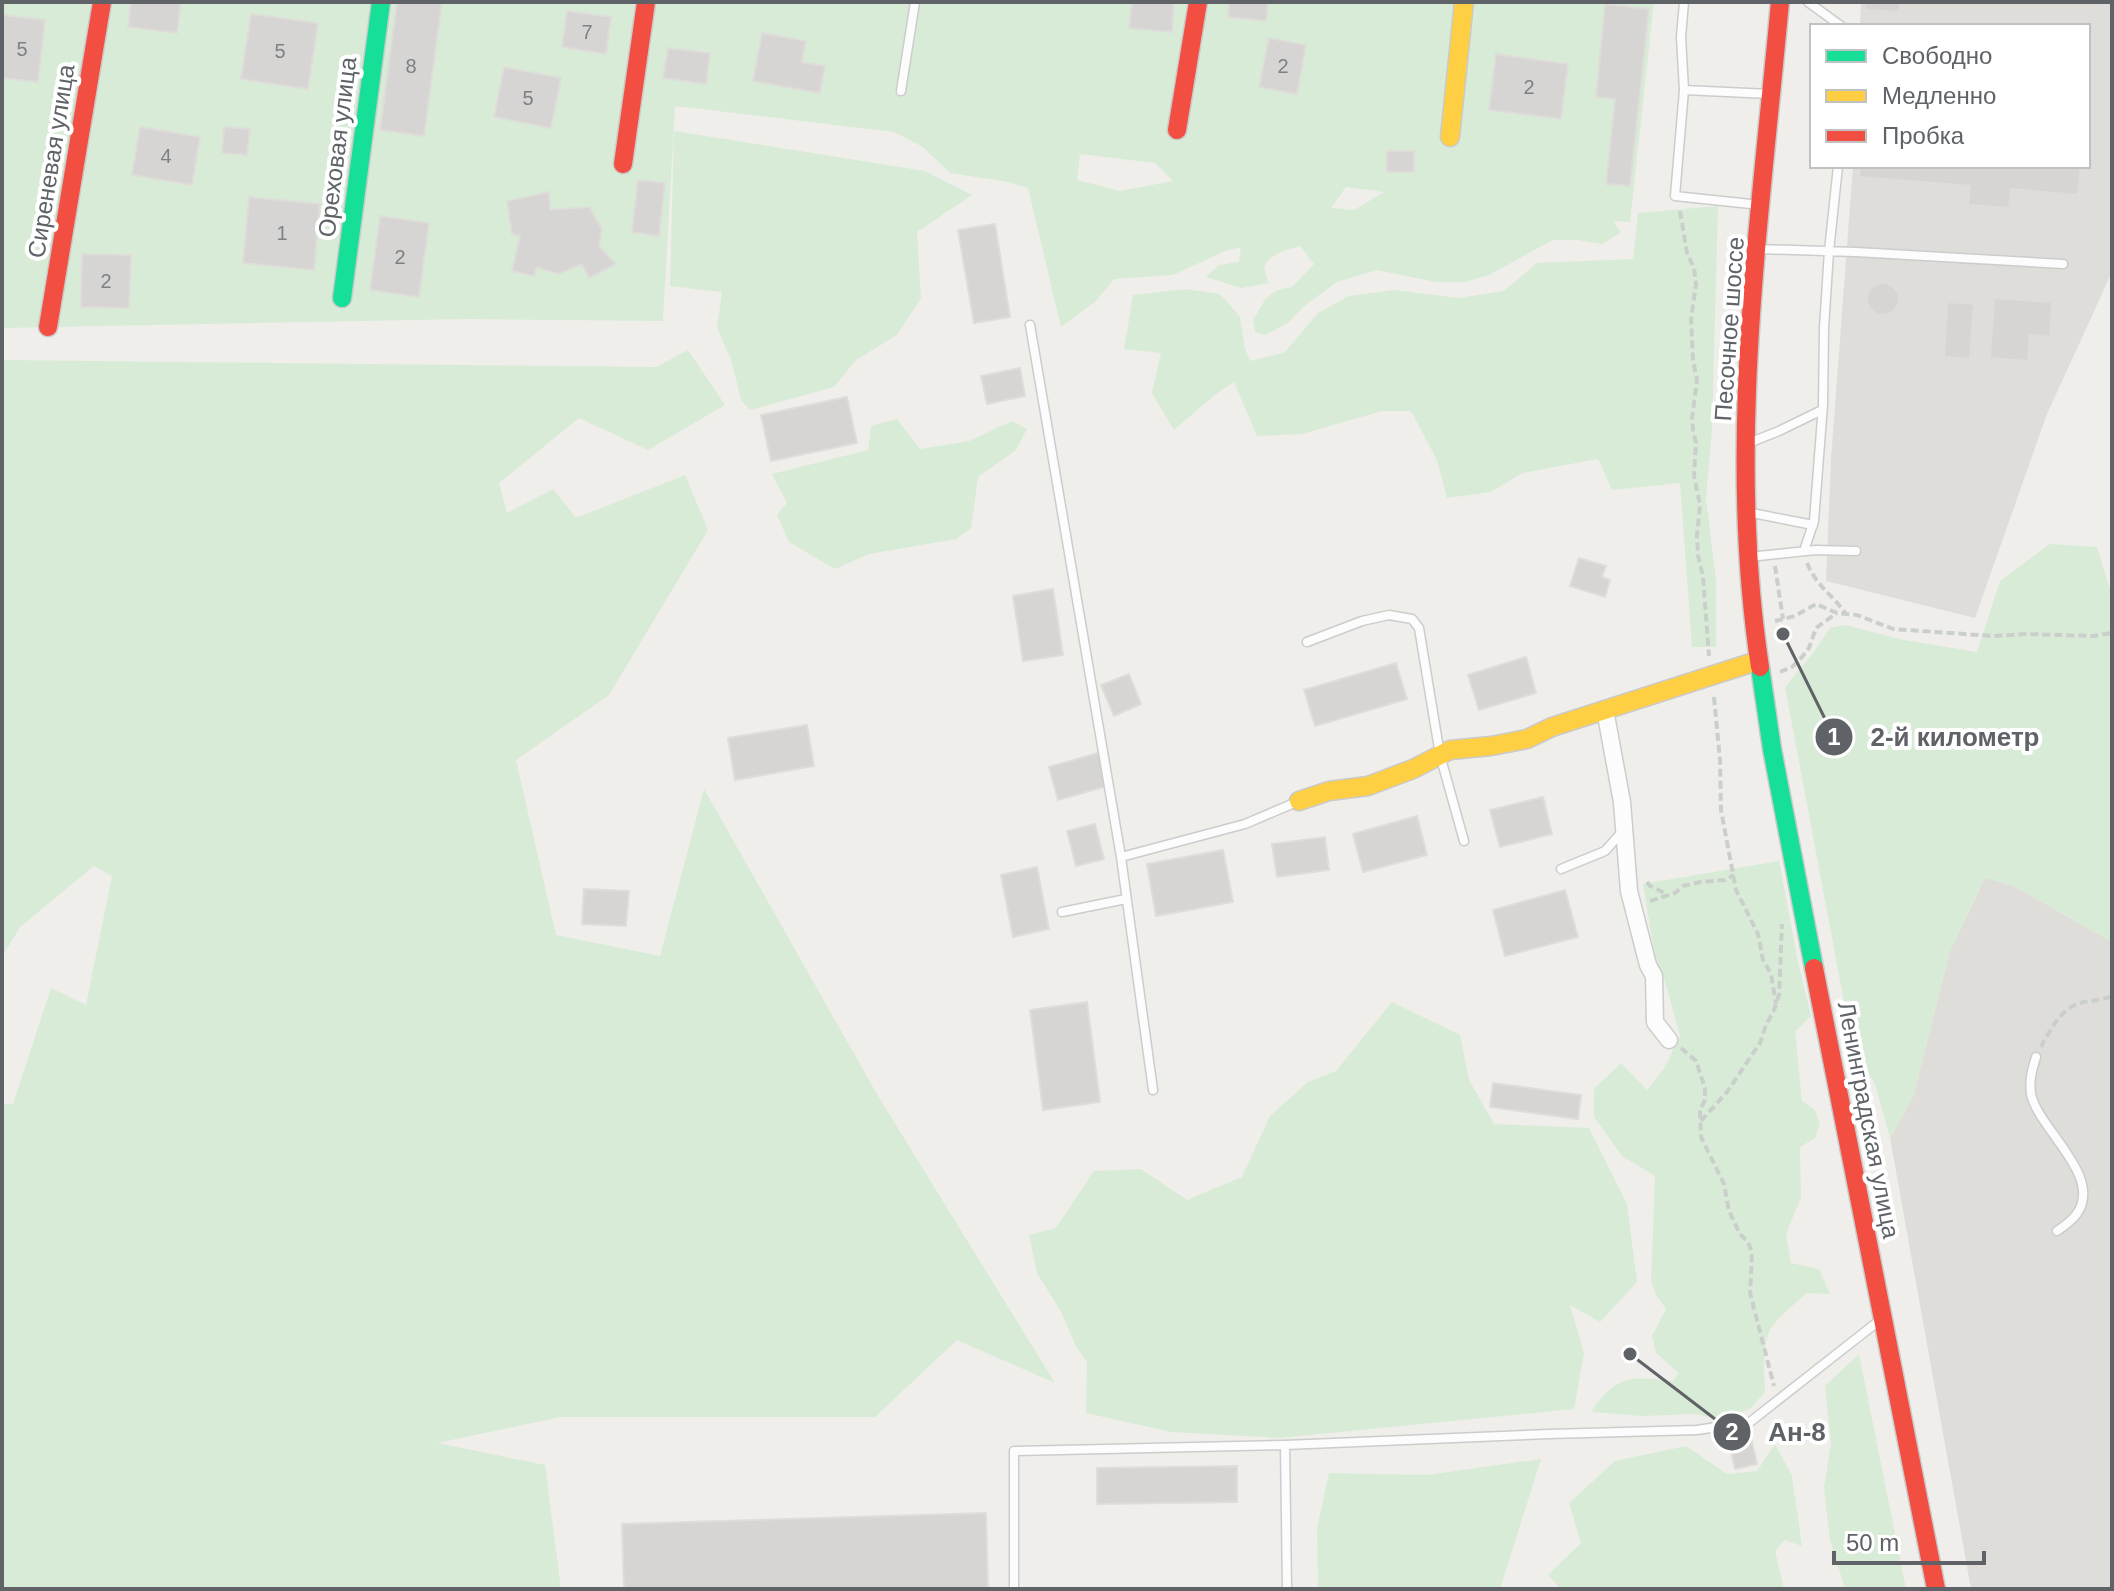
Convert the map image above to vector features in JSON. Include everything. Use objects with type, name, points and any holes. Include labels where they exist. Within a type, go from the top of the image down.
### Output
[{"type":"main road","name":"Сиреневая улица","points":[[48,327],[102,2]]},
{"type":"main road","name":"Ореховая улица","points":[[342,298],[381,2]]},
{"type":"main road","points":[[623,164],[646,2]]},
{"type":"main road","points":[[1177,130],[1198,2]]},
{"type":"main road","points":[[1450,137],[1464,2]]},
{"type":"main road","name":"Песочное шоссе","points":[[1764,667],[1748,557],[1745,444],[1750,333],[1780,2]]},
{"type":"main road","points":[[1299,801],[1329,791],[1368,786],[1461,747],[1491,746],[1527,739],[1552,727],[1711,676],[1764,667]]},
{"type":"main road","name":"Ленинградская улица","points":[[1764,667],[1798,888],[1936,1589]]},
{"type":"street","points":[[1605,710],[1625,828],[1629,891],[1648,965],[1654,976],[1655,1022],[1669,1040]]},
{"type":"lane","points":[[901,91],[915,2]]},
{"type":"lane","points":[[1684,2],[1681,37],[1684,90],[1675,196],[1761,205]]},
{"type":"lane","points":[[1808,2],[1838,24]]},
{"type":"lane","points":[[1684,90],[1771,94]]},
{"type":"lane","points":[[1804,551],[1813,525],[1829,251],[1838,168]]},
{"type":"lane","points":[[1758,249],[2063,264]]},
{"type":"lane","points":[[1030,325],[1121,857],[1153,1090]]},
{"type":"lane","points":[[1745,444],[1822,410]]},
{"type":"lane","points":[[1746,512],[1813,525]]},
{"type":"lane","points":[[1748,557],[1804,551],[1856,551]]},
{"type":"lane","points":[[1307,642],[1362,621],[1389,615],[1412,619],[1419,628],[1440,755],[1464,841]]},
{"type":"lane","points":[[1121,857],[1245,824],[1299,801]]},
{"type":"lane","points":[[1561,869],[1605,851],[1625,828]]},
{"type":"lane","points":[[1062,912],[1126,899]]},
{"type":"lane","points":[[2036,1057],[2030,1075],[2032,1097],[2081,1178],[2083,1196],[2077,1215],[2057,1231]]},
{"type":"lane","points":[[1014,1589],[1014,1451],[1697,1430],[1750,1422],[1883,1317]]},
{"type":"lane","points":[[1285,1445],[1287,1589]]},
{"type":"path","points":[[1679,196],[1679,214],[1696,284],[1691,319],[1697,380],[1692,418],[1696,443],[1694,476],[1700,505],[1698,555],[1703,577],[1720,760],[1721,810],[1736,890],[1758,934],[1763,960],[1771,974],[1776,1004]]},
{"type":"path","points":[[1804,551],[1820,587],[1846,614]]},
{"type":"path","points":[[1775,554],[1783,619]]},
{"type":"path","points":[[1775,621],[1795,616],[1816,604],[1893,629],[1993,636],[2093,636],[2112,633]]},
{"type":"path","points":[[1764,667],[1779,673],[1792,667],[1809,648],[1816,628],[1837,613]]},
{"type":"path","points":[[1632,906],[1675,893],[1683,886],[1725,880],[1734,875]]},
{"type":"path","points":[[1700,1122],[1727,1092],[1760,1043],[1779,995],[1782,924]]},
{"type":"path","points":[[2036,1057],[2051,1029],[2070,1007],[2112,996]]},
{"type":"path","points":[[1669,1040],[1696,1061],[1700,1071],[1705,1088],[1705,1100],[1700,1110],[1701,1137],[1724,1184],[1729,1211],[1752,1253],[1750,1293],[1776,1401]]},
{"type":"shaded area","points":[[1861,2],[2112,2],[2112,272],[2047,414],[1975,618],[1826,581],[1831,459],[1853,168],[2090,168],[2090,24],[1860,24]]},
{"type":"shaded area","points":[[1985,877],[2014,886],[2112,942],[2112,1589],[1971,1589],[1890,1138],[1913,1097],[1950,951]]},
{"type":"green space","points":[[2,2],[1654,2],[1630,222],[1613,221],[1621,232],[1602,244],[1553,240],[1489,275],[1465,282],[1436,282],[1376,270],[1337,282],[1304,306],[1289,322],[1266,335],[1255,332],[1253,320],[1266,298],[1278,290],[1292,287],[1314,264],[1300,246],[1280,253],[1267,262],[1264,266],[1268,283],[1241,288],[1206,277],[1219,265],[1239,262],[1241,247],[1173,275],[1114,279],[1096,301],[1061,327],[1028,188],[950,173],[923,147],[894,132],[675,106],[663,321],[467,319],[2,328]],"holes":[[[1080,154],[1155,163],[1173,181],[1120,191],[1077,180]],[[1346,187],[1384,192],[1354,210],[1331,208]]]},
{"type":"green space","points":[[674,131],[925,171],[972,195],[917,232],[921,298],[897,335],[856,360],[834,387],[750,410],[741,400],[731,359],[717,328],[722,292],[670,286]]},
{"type":"green space","points":[[1718,206],[1712,430],[1706,498],[1716,580],[1716,647],[1692,647],[1680,483],[1612,490],[1598,459],[1522,473],[1491,492],[1447,498],[1437,460],[1411,411],[1382,411],[1302,434],[1257,436],[1234,382],[1174,430],[1152,393],[1161,353],[1124,349],[1133,295],[1185,289],[1220,294],[1240,317],[1250,361],[1284,353],[1318,313],[1349,296],[1395,290],[1458,298],[1504,291],[1537,263],[1633,259],[1638,213]]},
{"type":"green space","points":[[688,350],[725,405],[648,450],[579,418],[499,483],[507,513],[553,489],[576,518],[685,475],[708,530],[609,695],[516,760],[556,935],[660,956],[704,789],[878,1096],[1055,1383],[957,1340],[875,1417],[561,1417],[437,1443],[545,1465],[561,1589],[2,1589],[2,1104],[13,1104],[51,988],[86,1005],[112,876],[94,866],[20,927],[2,957],[2,360],[656,367]]},
{"type":"green space","points":[[897,419],[920,449],[969,441],[1012,421],[1027,429],[1016,450],[978,477],[971,528],[956,539],[869,554],[835,569],[789,542],[777,515],[787,503],[772,474],[868,450],[871,426]]},
{"type":"green space","points":[[2050,544],[2097,547],[2112,596],[2112,942],[2014,886],[1984,878],[1950,951],[1913,1097],[1890,1138],[1875,1084],[1852,1045],[1785,687],[1830,628],[1845,625],[1904,640],[1977,652],[2000,581]]},
{"type":"green space","points":[[1779,861],[1811,1016],[1795,1032],[1802,1101],[1814,1109],[1820,1123],[1815,1138],[1800,1147],[1801,1197],[1786,1234],[1791,1263],[1819,1269],[1830,1294],[1807,1293],[1774,1324],[1765,1349],[1765,1392],[1751,1408],[1722,1420],[1696,1414],[1643,1416],[1591,1412],[1608,1391],[1625,1381],[1673,1381],[1679,1373],[1656,1353],[1652,1336],[1666,1309],[1651,1282],[1655,1176],[1622,1156],[1594,1117],[1594,1089],[1621,1063],[1647,1090],[1665,1067],[1680,1036],[1655,956],[1643,884]]},
{"type":"green space","points":[[1392,1002],[1460,1035],[1469,1080],[1494,1124],[1589,1128],[1627,1204],[1637,1282],[1600,1322],[1570,1305],[1584,1353],[1574,1409],[1279,1438],[1171,1432],[1086,1413],[1087,1362],[1037,1273],[1029,1235],[1056,1228],[1094,1171],[1141,1169],[1187,1200],[1242,1177],[1270,1116],[1308,1082],[1336,1071]]},
{"type":"green space","points":[[1859,1354],[1906,1589],[1845,1589],[1830,1540],[1824,1488],[1831,1443],[1825,1386]]},
{"type":"green space","points":[[1775,1444],[1792,1476],[1802,1546],[1785,1540],[1775,1551],[1784,1589],[1561,1589],[1548,1575],[1581,1543],[1569,1503],[1615,1461],[1686,1446],[1727,1474],[1757,1471]]},
{"type":"green space","points":[[1541,1459],[1500,1589],[1318,1589],[1317,1528],[1329,1473],[1427,1475]]},
{"type":"building","points":[[131,2],[181,2],[177,33],[128,27]]},
{"type":"building","points":[[397,2],[442,2],[424,136],[380,130]]},
{"type":"building","points":[[1132,2],[1174,2],[1172,32],[1129,28]]},
{"type":"building","points":[[1229,2],[1268,2],[1266,21],[1228,17]]},
{"type":"building","points":[[1865,2],[1900,2],[1900,12],[1865,10]]},
{"type":"building","points":[[1605,4],[1649,9],[1630,186],[1606,184],[1615,99],[1596,97]]},
{"type":"building","points":[[567,11],[611,17],[606,54],[562,47]]},
{"type":"building","points":[[251,14],[318,23],[308,89],[241,79]]},
{"type":"building","points":[[2,15],[45,20],[38,82],[2,78]]},
{"type":"building","points":[[762,33],[806,41],[802,62],[825,66],[820,93],[753,81]]},
{"type":"building","points":[[1269,38],[1306,45],[1297,94],[1259,87]]},
{"type":"building","points":[[668,48],[710,53],[706,84],[663,78]]},
{"type":"building","points":[[1496,54],[1568,64],[1561,119],[1489,110]]},
{"type":"building","points":[[504,67],[561,78],[551,128],[494,117]]},
{"type":"building","points":[[140,127],[200,137],[192,185],[132,175]]},
{"type":"building","points":[[224,127],[250,129],[247,155],[222,153]]},
{"type":"building","points":[[1387,151],[1414,151],[1414,172],[1387,172]]},
{"type":"building","points":[[1860,168],[2081,168],[2078,195],[2011,189],[2009,208],[1968,205],[1970,186],[1859,177]]},
{"type":"building","points":[[638,180],[665,183],[659,236],[632,232]]},
{"type":"building","points":[[549,192],[550,210],[589,207],[602,229],[599,246],[616,264],[589,278],[582,264],[558,274],[537,267],[534,276],[512,271],[520,236],[512,234],[507,201]]},
{"type":"building","points":[[249,197],[320,204],[314,270],[243,263]]},
{"type":"building","points":[[380,216],[429,223],[419,297],[370,290]]},
{"type":"building","points":[[995,224],[1010,317],[974,323],[958,230]]},
{"type":"building","points":[[82,254],[131,255],[129,308],[81,307]]},
{"type":"building","points":[[1883,283],[1894,288],[1899,299],[1894,310],[1883,315],[1872,310],[1867,299],[1872,288]]},
{"type":"building","points":[[1994,298],[2052,302],[2050,337],[2030,335],[2028,361],[1990,358]]},
{"type":"building","points":[[1947,302],[1974,304],[1970,359],[1944,357]]},
{"type":"building","points":[[1020,368],[1025,396],[987,404],[981,376]]},
{"type":"building","points":[[847,397],[857,443],[771,461],[761,415]]},
{"type":"building","points":[[1579,558],[1606,566],[1602,577],[1610,580],[1605,597],[1570,586]]},
{"type":"building","points":[[1053,589],[1063,655],[1023,661],[1013,596]]},
{"type":"building","points":[[1526,657],[1536,693],[1479,710],[1468,675]]},
{"type":"building","points":[[1396,663],[1407,699],[1315,726],[1304,690]]},
{"type":"building","points":[[1129,674],[1141,704],[1114,716],[1101,685]]},
{"type":"building","points":[[807,725],[814,766],[735,780],[728,738]]},
{"type":"building","points":[[1098,753],[1107,786],[1058,800],[1049,767]]},
{"type":"building","points":[[1543,797],[1552,834],[1500,847],[1490,810]]},
{"type":"building","points":[[1417,816],[1427,855],[1363,872],[1353,834]]},
{"type":"building","points":[[1095,824],[1104,859],[1076,866],[1067,831]]},
{"type":"building","points":[[1325,837],[1329,870],[1277,877],[1272,844]]},
{"type":"building","points":[[1223,850],[1233,902],[1156,916],[1147,864]]},
{"type":"building","points":[[1037,867],[1049,929],[1013,937],[1001,875]]},
{"type":"building","points":[[584,889],[629,891],[626,926],[582,924]]},
{"type":"building","points":[[1565,890],[1578,937],[1505,956],[1493,910]]},
{"type":"building","points":[[1087,1002],[1100,1102],[1043,1110],[1030,1010]]},
{"type":"building","points":[[1493,1083],[1581,1095],[1578,1119],[1490,1107]]},
{"type":"building","points":[[1749,1429],[1757,1464],[1735,1469],[1727,1434]]},
{"type":"building","points":[[1237,1466],[1237,1502],[1097,1504],[1097,1468]]},
{"type":"building","points":[[986,1513],[988,1589],[624,1589],[622,1524]]},
{"type":"traffic: fast","points":[[342,298],[381,2]]},
{"type":"traffic: fast","points":[[1760,667],[1772,749],[1814,968]]},
{"type":"traffic: slow","points":[[1450,137],[1464,2]]},
{"type":"traffic: slow","points":[[1299,801],[1329,791],[1368,786],[1413,769],[1450,750],[1527,739],[1552,727],[1757,661]]},
{"type":"traffic: jam","points":[[48,327],[102,2]]},
{"type":"traffic: jam","points":[[623,164],[646,2]]},
{"type":"traffic: jam","points":[[1177,130],[1198,2]]},
{"type":"traffic: jam","points":[[1760,667],[1750,584],[1746,417],[1756,251],[1780,2]]},
{"type":"traffic: jam","points":[[1814,968],[1936,1589]]},
{"type":"place","name":"2-й километр","points":[[1783,634]]},
{"type":"place","name":"Ан-8","points":[[1630,1354]]}]
